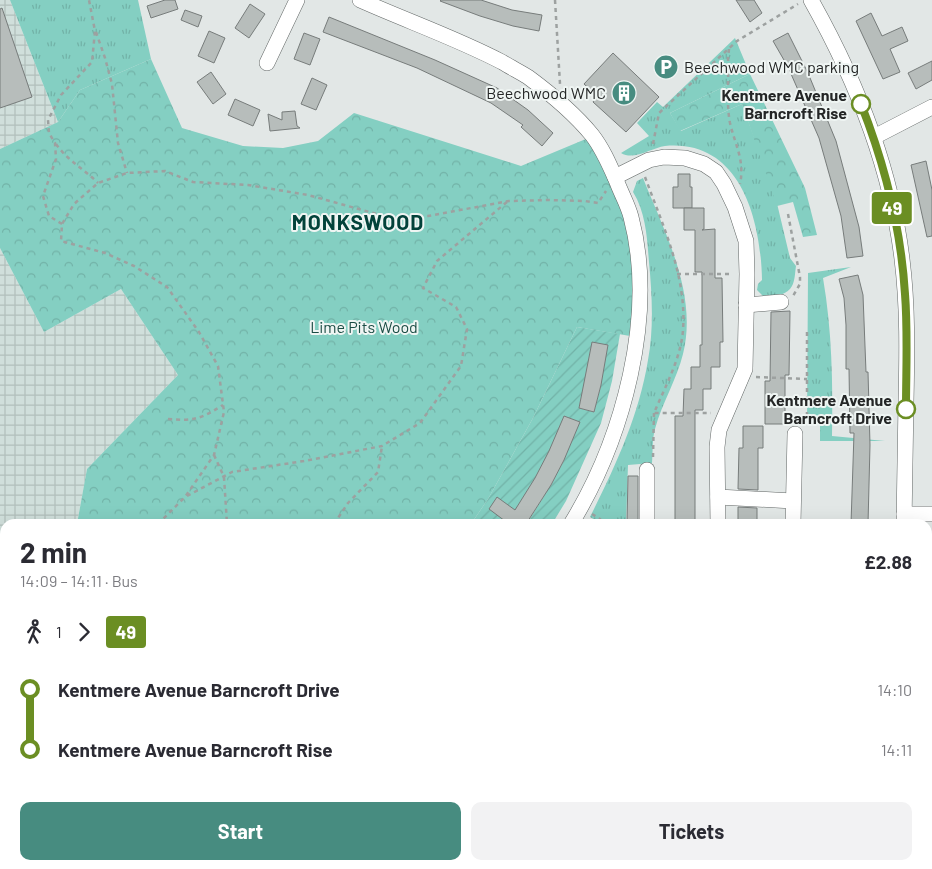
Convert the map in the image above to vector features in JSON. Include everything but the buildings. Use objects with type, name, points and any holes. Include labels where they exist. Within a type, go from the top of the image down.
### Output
[{"type":"street","points":[[267,63],[297,0]]},
{"type":"street","points":[[360,0],[491,56],[527,76],[561,103],[593,136],[605,154],[631,216],[638,257],[639,301],[636,337],[623,404],[612,438],[589,491],[573,519]]},
{"type":"street","points":[[805,2],[834,41],[855,88],[874,137],[896,224],[902,258],[907,326],[904,519],[932,514]]},
{"type":"street","points":[[874,137],[932,108]]},
{"type":"street","points":[[615,177],[644,162],[664,157],[685,158],[704,164],[716,172],[724,184],[735,207],[746,241],[745,369],[719,430],[717,447],[718,519]]},
{"type":"street","points":[[746,305],[781,302]]},
{"type":"street","points":[[793,519],[795,434]]},
{"type":"street","points":[[647,470],[647,519]]},
{"type":"street","points":[[718,497],[793,501]]},
{"type":"path","points":[[89,0],[95,31],[106,58],[112,84],[118,143],[127,173]]},
{"type":"path","points":[[555,0],[561,103]]},
{"type":"path","points":[[647,470],[652,464],[654,413],[677,358],[683,331],[682,292],[667,234],[644,162],[659,113],[737,41],[805,2]]},
{"type":"path","points":[[95,31],[92,62],[61,95],[48,120],[49,133],[62,153],[89,174],[98,184]]},
{"type":"path","points":[[730,48],[728,59],[730,122],[739,151],[742,173],[735,207]]},
{"type":"path","points":[[55,143],[56,158],[43,196],[49,216],[62,224]]},
{"type":"path","points":[[163,519],[185,497],[214,455],[224,412],[218,366],[199,332],[166,287],[134,266],[105,253],[61,241],[62,224],[74,204],[98,184],[127,173],[166,171],[194,182],[248,185],[308,195],[395,219],[428,216],[509,201],[549,200],[598,203],[615,177]]},
{"type":"path","points":[[185,497],[232,472],[304,462],[382,446],[420,423],[461,366],[467,328],[456,307],[423,288],[437,261],[509,201]]},
{"type":"path","points":[[781,302],[793,296],[800,284],[788,214]]},
{"type":"path","points":[[677,274],[747,274]]},
{"type":"path","points":[[795,434],[807,419],[807,331]]},
{"type":"path","points":[[742,377],[807,379]]},
{"type":"path","points":[[168,419],[188,421],[205,416],[223,405]]},
{"type":"path","points":[[654,413],[726,412]]},
{"type":"path","points":[[337,519],[348,503],[378,472],[382,446]]},
{"type":"path","points":[[214,455],[224,476],[227,519]]},
{"type":"shaded area","points":[[0,0],[10,0],[58,122],[0,149]]},
{"type":"shaded area","points":[[0,248],[44,332],[121,289],[178,375],[87,469],[78,519],[0,519]]},
{"type":"green space","points":[[10,0],[138,0],[151,59],[80,90],[58,122]]},
{"type":"green space","points":[[735,38],[750,74],[670,113],[681,131],[742,104],[775,195],[790,258],[796,266],[794,282],[790,289],[783,294],[775,296],[763,296],[757,290],[758,284],[762,280],[757,233],[751,210],[742,188],[729,170],[712,156],[691,147],[665,146],[631,156],[621,153],[649,136],[637,123],[657,102],[663,107]]},
{"type":"green space","name":"Lime Pits Wood","points":[[151,59],[182,128],[243,146],[283,148],[318,141],[354,113],[521,166],[593,136],[631,216],[636,337],[577,327],[533,418],[488,499],[474,519],[78,519],[87,469],[178,375],[121,289],[44,332],[0,248],[0,149],[58,122],[80,90]]},
{"type":"green space","points":[[750,74],[805,188],[817,235],[803,237],[793,202],[777,206],[742,104],[680,131],[670,113]]},
{"type":"green space","points":[[643,178],[677,264],[683,286],[686,331],[683,354],[655,429],[652,463],[628,465],[626,519],[593,519],[590,517],[617,460],[639,401],[650,348],[651,286],[645,226],[641,208],[633,192],[637,181]]},
{"type":"green space","points":[[851,267],[823,278],[831,357],[832,436],[885,441],[820,441],[820,425],[807,424],[808,273]]},
{"type":"green space","points":[[577,327],[620,334],[612,381],[601,423],[566,501],[555,519],[530,519],[544,496],[530,487],[515,511],[527,519],[474,519],[488,499],[533,418]],"holes":[[[585,381],[601,385],[594,412],[579,408]],[[549,453],[564,460],[551,485],[536,477]]]},
{"type":"bus line","name":"49","points":[[861,104],[874,137],[896,224],[902,258],[907,326],[906,409]]},
{"type":"place","name":"Beechwood WMC parking","points":[[666,67]]},
{"type":"place","name":"Beechwood WMC","points":[[624,93]]},
{"type":"place","name":"Kentmere Avenue Barncroft Rise","points":[[861,104]]},
{"type":"place","name":"Kentmere Avenue Barncroft Drive","points":[[906,409]]},
{"type":"district","name":"MONKSWOOD","points":[[358,223]]}]
